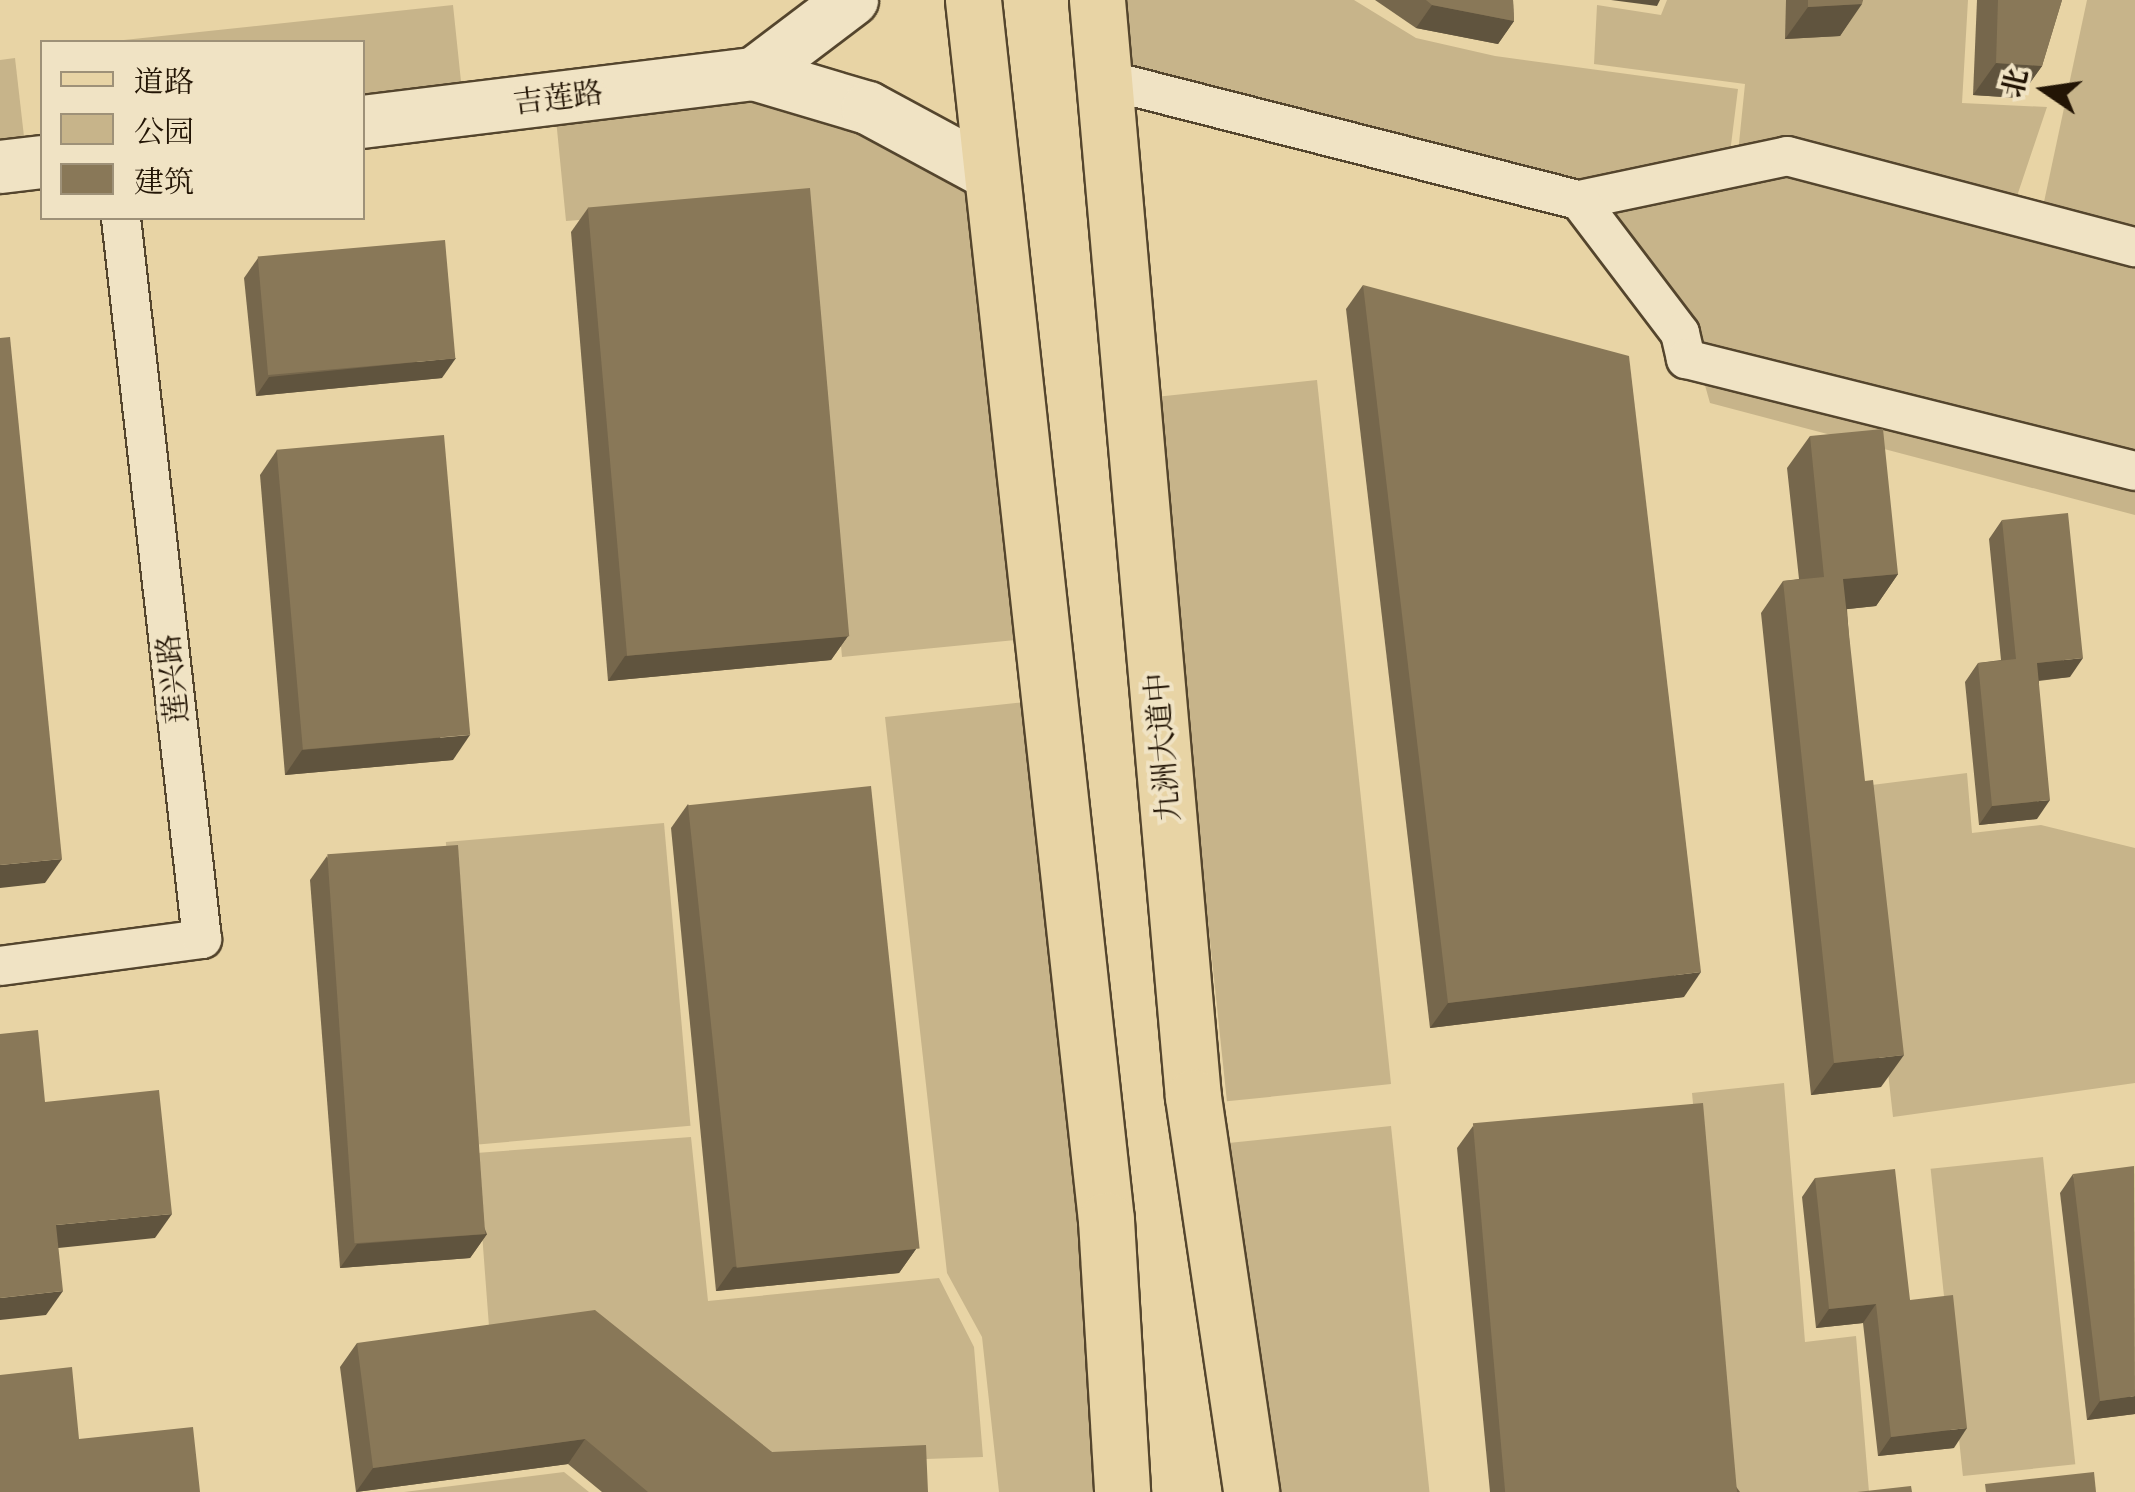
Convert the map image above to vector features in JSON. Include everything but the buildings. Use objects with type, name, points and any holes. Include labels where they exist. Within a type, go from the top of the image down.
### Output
[{"type":"main road","points":[[754,74],[836,18],[852,0]]},
{"type":"main road","points":[[972,0],[1106,1220],[1122,1492]]},
{"type":"main road","name":"九洲大道中","points":[[1097,0],[1193,1098],[1251,1492]]},
{"type":"main road","points":[[754,74],[868,108],[992,175]]},
{"type":"main road","name":"吉莲路","points":[[365,122],[754,74]]},
{"type":"main road","points":[[0,167],[40,162]]},
{"type":"street","points":[[1106,80],[1579,200],[1787,156],[2135,246]]},
{"type":"street","points":[[1579,200],[1680,334],[1686,358],[2135,472]]},
{"type":"street","name":"莲兴路","points":[[0,966],[202,939],[122,220]]},
{"type":"green space","points":[[1114,0],[1354,0],[1416,38],[1495,56],[1738,89],[1730,153],[1582,187],[1122,64]]},
{"type":"green space","points":[[1667,0],[1968,0],[1962,103],[2047,107],[2014,205],[1738,153],[1745,84],[1594,64],[1597,5],[1661,15]]},
{"type":"green space","points":[[2087,0],[2135,0],[2135,227],[2044,202]]},
{"type":"green space","points":[[453,5],[462,91],[365,102],[365,40],[124,40]]},
{"type":"green space","points":[[15,58],[26,154],[0,157],[0,60]]},
{"type":"green space","points":[[752,88],[864,124],[984,192],[1026,639],[842,657],[802,203],[566,221],[555,109]]},
{"type":"green space","points":[[1790,170],[2135,260],[2135,515],[1710,403],[1689,329],[1606,208]]},
{"type":"green space","points":[[1317,380],[1391,1084],[1227,1101],[1153,397]]},
{"type":"green space","points":[[1045,700],[1135,1492],[999,1492],[982,1337],[947,1273],[885,717]]},
{"type":"green space","points":[[1967,773],[1972,833],[2041,825],[2135,848],[2135,1083],[1893,1117],[1856,787]]},
{"type":"green space","points":[[664,823],[690,1126],[472,1145],[446,842]]},
{"type":"green space","points":[[1784,1083],[1805,1342],[1856,1336],[1869,1492],[1730,1492],[1692,1093]]},
{"type":"green space","points":[[1391,1126],[1429,1492],[1261,1492],[1224,1144]]},
{"type":"green space","points":[[691,1137],[708,1301],[939,1278],[974,1347],[983,1457],[755,1465],[490,1340],[476,1153]]},
{"type":"green space","points":[[2043,1157],[2075,1464],[1963,1476],[1931,1169]]},
{"type":"green space","points":[[564,1472],[589,1492],[404,1492]]}]
